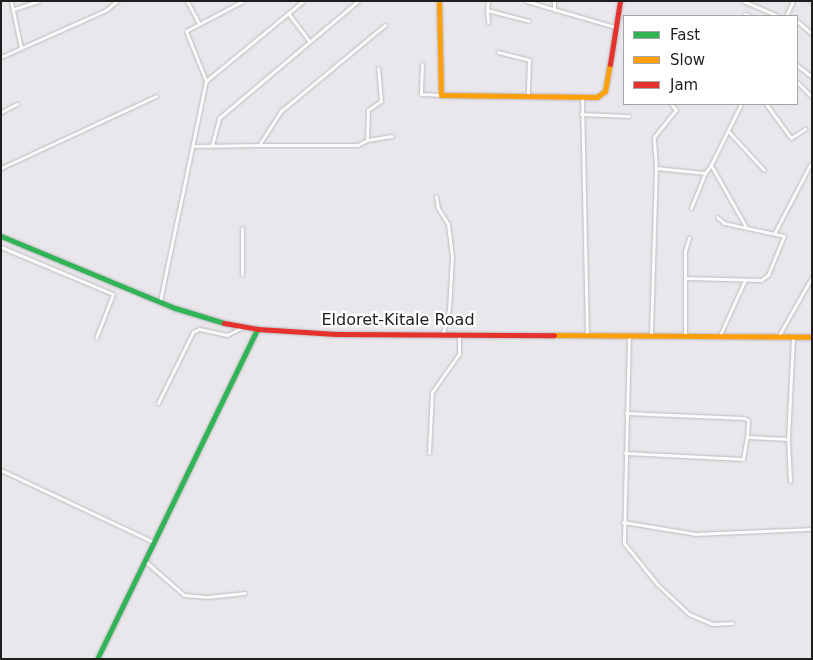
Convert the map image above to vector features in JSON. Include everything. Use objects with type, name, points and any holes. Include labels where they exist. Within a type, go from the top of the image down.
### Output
[{"type":"main road","points":[[439,1],[441,95],[582,97],[599,97],[605,91],[620,1]]},
{"type":"main road","name":"Eldoret-Kitale Road","points":[[1,236],[205,319],[257,329],[336,334],[651,334],[812,337]]},
{"type":"main road","points":[[97,659],[257,329]]},
{"type":"street","points":[[11,1],[21,48]]},
{"type":"street","points":[[14,8],[38,1]]},
{"type":"street","points":[[1,57],[106,10],[117,1]]},
{"type":"street","points":[[187,1],[198,22]]},
{"type":"street","points":[[160,302],[206,81],[186,31],[198,22],[243,1]]},
{"type":"street","points":[[206,81],[303,1]]},
{"type":"street","points":[[212,145],[218,118],[358,1]]},
{"type":"street","points":[[488,1],[488,22]]},
{"type":"street","points":[[526,1],[615,26]]},
{"type":"street","points":[[554,1],[554,10]]},
{"type":"street","points":[[743,1],[776,15]]},
{"type":"street","points":[[787,15],[794,1]]},
{"type":"street","points":[[487,10],[529,20]]},
{"type":"street","points":[[288,13],[309,41]]},
{"type":"street","points":[[798,22],[812,34]]},
{"type":"street","points":[[259,145],[281,111],[385,25]]},
{"type":"street","points":[[498,52],[530,60],[528,95]]},
{"type":"street","points":[[422,64],[421,94],[441,95]]},
{"type":"street","points":[[798,66],[812,77]]},
{"type":"street","points":[[367,140],[368,110],[381,101],[378,68]]},
{"type":"street","points":[[798,83],[812,97]]},
{"type":"street","points":[[1,168],[156,96]]},
{"type":"street","points":[[582,97],[587,334]]},
{"type":"street","points":[[1,112],[17,104]]},
{"type":"street","points":[[651,334],[656,168],[654,137],[676,110],[672,105]]},
{"type":"street","points":[[691,208],[705,173],[711,165],[741,105]]},
{"type":"street","points":[[767,105],[791,138],[805,129]]},
{"type":"street","points":[[581,114],[629,116]]},
{"type":"street","points":[[728,131],[764,170]]},
{"type":"street","points":[[193,146],[358,145],[367,140],[392,136]]},
{"type":"street","points":[[711,165],[747,228]]},
{"type":"street","points":[[775,232],[810,165]]},
{"type":"street","points":[[656,168],[705,173]]},
{"type":"street","points":[[436,196],[438,208],[448,224],[452,257],[450,299],[443,333]]},
{"type":"street","points":[[686,278],[761,280],[768,275],[784,240],[784,236],[775,232],[720,222],[717,217]]},
{"type":"street","points":[[242,228],[242,274]]},
{"type":"street","points":[[685,336],[685,251],[689,238]]},
{"type":"street","points":[[1,247],[113,294],[96,338]]},
{"type":"street","points":[[778,337],[812,277]]},
{"type":"street","points":[[720,336],[745,280]]},
{"type":"street","points":[[158,402],[193,332],[199,329],[227,335],[244,326]]},
{"type":"street","points":[[429,453],[432,392],[459,354],[458,333]]},
{"type":"street","points":[[629,334],[623,522],[624,543],[671,598],[703,622],[732,623]]},
{"type":"street","points":[[790,482],[788,439],[793,337]]},
{"type":"street","points":[[625,454],[743,459],[748,420],[744,418],[626,413]]},
{"type":"street","points":[[747,437],[788,439]]},
{"type":"street","points":[[1,470],[153,542]]},
{"type":"street","points":[[623,522],[696,534],[812,529]]},
{"type":"street","points":[[144,560],[184,595],[208,597],[245,593]]},
{"type":"traffic: fast","points":[[1,236],[175,308],[224,323]]},
{"type":"traffic: fast","points":[[97,659],[257,329]]},
{"type":"traffic: slow","points":[[439,1],[441,95],[597,97],[605,91],[610,64]]},
{"type":"traffic: slow","points":[[554,335],[812,337]]},
{"type":"traffic: jam","points":[[610,64],[620,1]]},
{"type":"traffic: jam","points":[[224,323],[257,329],[336,334],[554,335]]}]
